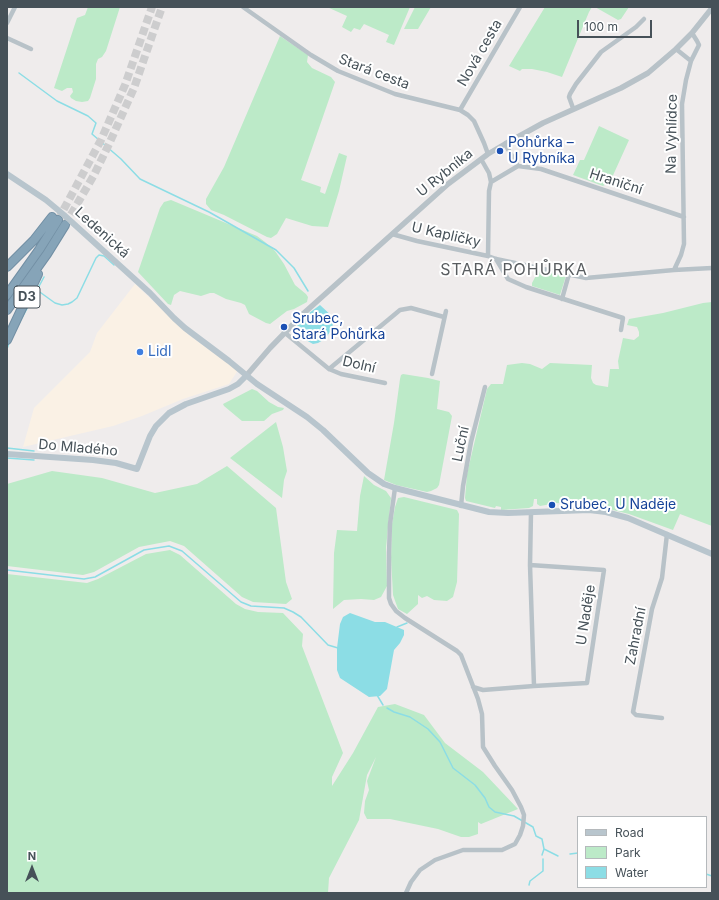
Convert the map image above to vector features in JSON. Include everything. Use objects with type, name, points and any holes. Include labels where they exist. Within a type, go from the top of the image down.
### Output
[{"type":"highway","name":"D3","points":[[7,267],[55,219],[39,250],[7,296]]},
{"type":"highway","name":"D3","points":[[7,310],[47,254],[65,225]]},
{"type":"highway","name":"D3","points":[[7,340],[47,254]]},
{"type":"main road","name":"Ledenická","points":[[7,174],[46,200],[150,293],[174,318],[246,376],[323,430],[368,473],[380,482],[395,488],[489,512],[501,513],[589,510],[606,512],[628,518],[712,554]]},
{"type":"main road","name":"Do Mladého","points":[[7,454],[93,460],[116,463],[137,469],[150,436],[160,421],[169,413],[186,404],[229,389],[238,384],[246,376]]},
{"type":"street","points":[[7,23],[14,7]]},
{"type":"street","name":"Stará cesta","points":[[243,7],[311,55],[338,71],[395,94],[460,110],[474,120],[488,154]]},
{"type":"street","name":"Nová cesta","points":[[460,110],[520,7]]},
{"type":"street","points":[[692,33],[712,8]]},
{"type":"street","points":[[573,108],[570,94],[601,52],[636,27],[644,19]]},
{"type":"street","name":"U Rybníka","points":[[246,376],[284,332],[448,184],[488,154],[505,144],[573,108],[621,88],[648,73],[692,33]]},
{"type":"street","name":"Na Vyhlídce","points":[[674,270],[684,244],[682,104],[691,61],[699,45],[692,33]]},
{"type":"street","points":[[7,38],[31,49]]},
{"type":"street","points":[[676,49],[691,61]]},
{"type":"street","points":[[491,182],[518,166],[505,144]]},
{"type":"street","points":[[481,159],[489,173],[491,182],[489,191],[488,256]]},
{"type":"street","name":"Hraniční","points":[[518,166],[541,169],[684,217]]},
{"type":"street","name":"U Kapličky","points":[[392,234],[496,259],[586,278],[674,270]]},
{"type":"street","name":"U Kapličky","points":[[496,259],[508,279],[526,287],[623,318],[621,330]]},
{"type":"street","points":[[674,270],[712,268]]},
{"type":"street","points":[[562,299],[569,274]]},
{"type":"street","name":"Dolní","points":[[329,369],[400,310],[411,308],[444,318]]},
{"type":"street","points":[[432,374],[446,311]]},
{"type":"street","name":"Dolní","points":[[284,332],[329,369],[341,374],[385,383]]},
{"type":"street","name":"Luční","points":[[461,506],[463,486],[485,387]]},
{"type":"street","points":[[395,488],[390,524],[389,598],[391,604],[396,611],[405,618],[457,650],[461,655],[478,699],[482,714],[483,747],[523,811],[520,836],[515,844],[502,850],[463,850],[435,860],[420,870],[411,882],[406,893]]},
{"type":"street","points":[[531,512],[530,565],[534,686]]},
{"type":"street","name":"Zahradní","points":[[662,718],[636,715],[633,712],[652,609],[662,578],[667,534]]},
{"type":"street","name":"U Naděje","points":[[473,687],[483,690],[587,683],[604,570],[530,565]]},
{"type":"shaded area","points":[[135,284],[190,336],[238,370],[229,384],[183,399],[113,426],[23,447],[34,408],[90,352],[97,333]]},
{"type":"green space","points":[[88,7],[120,7],[106,51],[102,57],[98,59],[96,64],[96,79],[90,98],[88,101],[82,102],[71,98],[70,96],[73,92],[72,88],[67,88],[62,91],[54,88],[77,18],[85,15]]},
{"type":"green space","points":[[327,7],[410,7],[394,45],[386,42],[389,35],[364,24],[360,30],[354,28],[351,32],[342,27],[347,16]]},
{"type":"green space","points":[[415,7],[431,7],[418,29],[404,29]]},
{"type":"green space","points":[[545,7],[592,7],[562,77],[532,69],[522,69],[520,71],[509,66]]},
{"type":"green space","points":[[595,7],[629,7],[621,19],[618,20]]},
{"type":"green space","points":[[280,36],[308,55],[307,62],[312,68],[331,77],[335,82],[301,180],[321,187],[320,192],[325,194],[339,153],[347,156],[339,191],[328,227],[312,226],[286,218],[277,234],[271,238],[211,210],[206,204],[206,199],[224,167]]},
{"type":"green space","points":[[599,126],[629,140],[610,182],[603,186],[573,175],[580,160],[584,160]]},
{"type":"green space","points":[[171,200],[257,236],[265,242],[275,251],[295,285],[306,294],[308,297],[307,302],[287,311],[270,324],[249,314],[245,305],[226,299],[214,293],[201,296],[180,291],[174,295],[171,305],[168,304],[138,272],[160,208],[164,202]]},
{"type":"green space","points":[[539,270],[566,276],[560,295],[532,286],[532,283]]},
{"type":"green space","points":[[712,302],[712,526],[680,514],[673,530],[629,514],[589,504],[557,503],[540,506],[537,504],[537,499],[534,499],[533,506],[529,508],[501,510],[501,507],[496,506],[495,508],[466,501],[467,474],[487,389],[491,384],[503,384],[507,365],[522,363],[530,364],[542,369],[550,363],[592,365],[591,378],[593,383],[608,387],[610,369],[619,369],[618,361],[623,338],[634,340],[639,336],[637,327],[627,325],[629,319]]},
{"type":"green space","points":[[403,374],[440,381],[437,409],[449,412],[452,416],[439,485],[437,488],[427,492],[396,485],[384,480],[400,379],[401,375]]},
{"type":"green space","points":[[252,389],[257,391],[269,402],[278,407],[284,408],[283,410],[272,414],[264,421],[242,421],[224,406],[223,404]]},
{"type":"green space","points":[[276,422],[283,447],[287,471],[284,480],[282,498],[230,458]]},
{"type":"green space","points":[[227,466],[276,508],[286,582],[292,599],[286,604],[253,602],[242,597],[184,546],[170,541],[139,547],[94,572],[83,575],[7,566],[7,484],[52,471],[102,478],[155,493],[197,484]]},
{"type":"green space","points":[[364,476],[374,485],[386,491],[391,498],[386,548],[387,586],[381,597],[374,600],[344,600],[333,609],[334,553],[337,530],[357,531],[360,496]]},
{"type":"green space","points":[[404,497],[457,510],[459,514],[457,582],[453,597],[447,601],[434,600],[427,596],[422,598],[418,595],[418,604],[407,614],[398,609],[393,595],[391,558],[392,524],[395,507],[398,498]]},
{"type":"green space","points":[[170,550],[180,555],[236,604],[245,609],[258,612],[283,613],[303,634],[302,646],[343,753],[332,777],[332,786],[353,753],[378,707],[395,704],[424,715],[445,743],[483,772],[518,809],[481,824],[478,822],[478,834],[469,837],[461,837],[438,829],[390,819],[367,819],[364,813],[365,801],[369,790],[367,781],[376,757],[367,775],[359,820],[329,878],[328,893],[7,893],[7,574],[87,583],[98,579],[146,554]]},
{"type":"water","points":[[320,305],[334,318],[332,329],[325,339],[313,344],[297,335],[294,330],[305,316]]},
{"type":"water","points":[[350,613],[375,622],[385,622],[404,630],[404,635],[400,643],[394,650],[387,689],[380,696],[369,697],[340,678],[337,670],[337,648],[340,624],[343,617]]},
{"type":"waterway","points":[[19,73],[57,101],[88,116],[96,123],[92,134],[121,159],[140,179],[209,212],[276,250],[294,268],[308,291]]},
{"type":"waterway","points":[[37,290],[55,303],[62,305],[68,304],[77,298],[96,258],[99,255],[104,256],[114,265]]},
{"type":"waterway","points":[[16,329],[44,277]]},
{"type":"waterway","points":[[7,349],[9,343]]},
{"type":"waterway","points":[[7,448],[34,451]]},
{"type":"waterway","points":[[7,458],[34,460]]},
{"type":"waterway","points":[[7,570],[84,579],[95,577],[144,550],[169,546],[182,551],[241,602],[251,606],[284,608],[293,612],[301,617],[328,645],[338,648]]},
{"type":"waterway","points":[[397,627],[407,623]]},
{"type":"waterway","points":[[377,695],[383,705]]},
{"type":"waterway","points":[[387,708],[410,717],[428,729],[440,742],[453,768],[475,785],[485,798],[489,807],[495,812],[514,816],[533,827],[536,836],[542,839],[544,849],[542,855]]},
{"type":"waterway","points":[[544,849],[558,856]]},
{"type":"waterway","points":[[570,854],[577,853]]},
{"type":"waterway","points":[[529,885],[530,881],[543,871],[543,859]]},
{"type":"waterway","points":[[707,874],[712,876]]},
{"type":"tunnel","points":[[58,220],[101,140],[125,85],[152,7]]},
{"type":"tunnel","points":[[65,225],[94,175],[134,88],[162,7]]},
{"type":"place","name":"Pohůrka – U Rybníka","points":[[500,151]]},
{"type":"place","name":"Srubec, Stará Pohůrka","points":[[284,327]]},
{"type":"place","name":"Lidl","points":[[140,352]]},
{"type":"place","name":"Srubec, U Naděje","points":[[552,505]]},
{"type":"district","name":"STARÁ POHŮRKA","points":[[514,270]]}]
